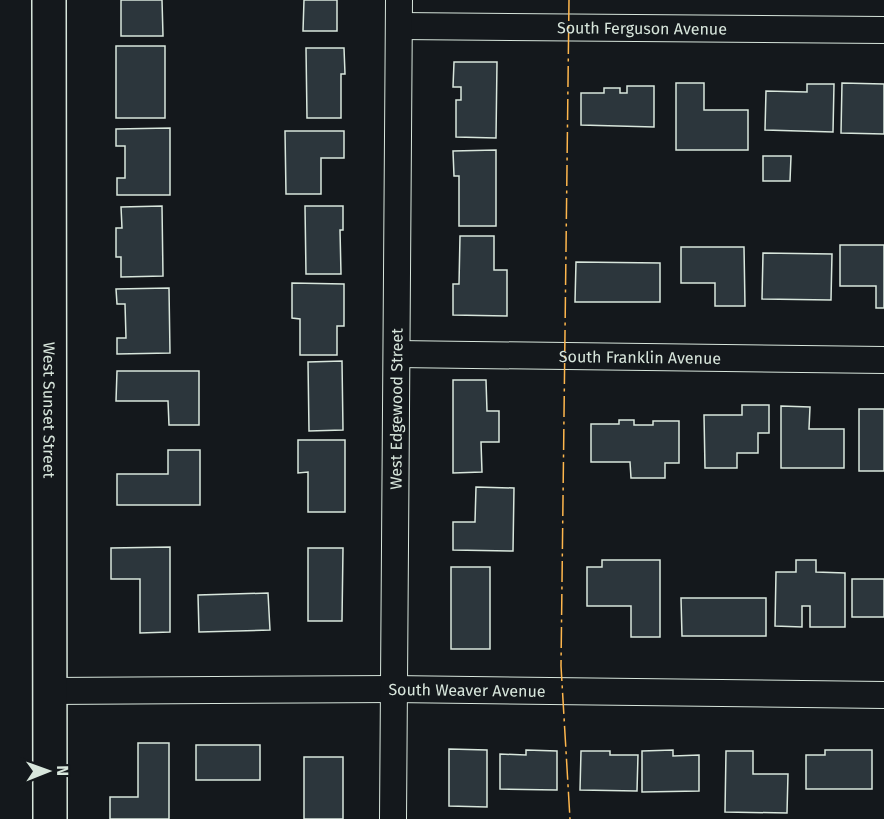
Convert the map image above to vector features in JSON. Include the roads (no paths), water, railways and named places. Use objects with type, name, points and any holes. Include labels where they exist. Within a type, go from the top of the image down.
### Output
[{"type":"main road","name":"West Sunset Street","points":[[49,0],[50,819]]},
{"type":"street","name":"West Edgewood Street","points":[[393,819],[399,0]]},
{"type":"street","name":"South Ferguson Avenue","points":[[400,27],[884,30]]},
{"type":"street","name":"South Franklin Avenue","points":[[397,354],[884,360]]},
{"type":"street","name":"South Weaver Avenue","points":[[50,691],[393,689],[884,695]]}]
